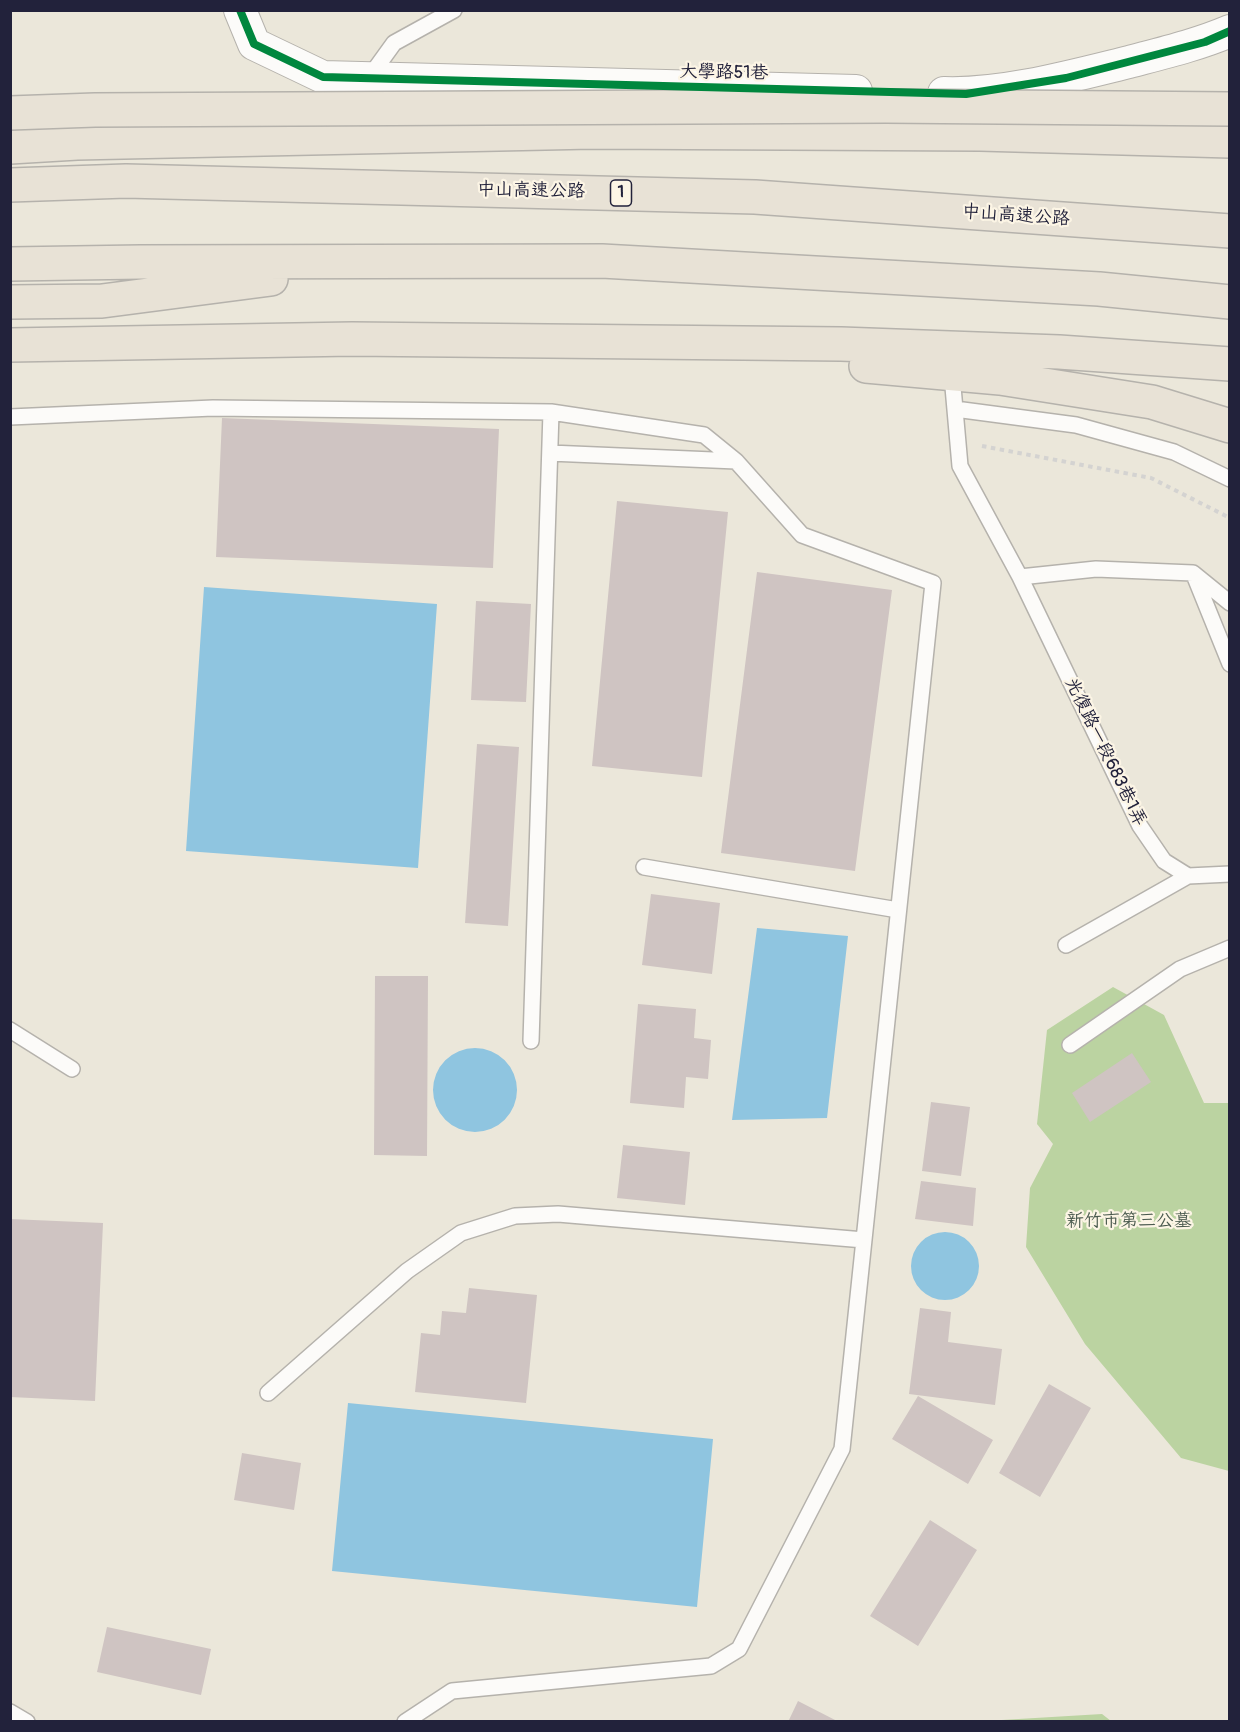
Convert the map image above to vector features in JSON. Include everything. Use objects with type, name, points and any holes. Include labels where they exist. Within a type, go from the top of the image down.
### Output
[{"type":"highway","points":[[10,113],[107,110],[873,106],[1230,109]]},
{"type":"highway","points":[[10,147],[77,143],[592,132],[980,135],[1230,141]]},
{"type":"highway","name":"中山高速公路","points":[[10,186],[126,182],[755,196],[1230,231]]},
{"type":"highway","points":[[10,302],[102,301],[406,261]]},
{"type":"highway","points":[[10,264],[602,261],[1099,289],[1230,302]]},
{"type":"highway","points":[[10,345],[352,339],[842,344],[1059,352],[1230,364]]},
{"type":"highway","points":[[598,342],[1000,378],[1152,402],[1230,426]]},
{"type":"street","name":"大學路51巷","points":[[240,10],[254,44],[322,77],[368,79],[966,94],[1066,78],[1222,38]]},
{"type":"lane","points":[[368,79],[394,43],[454,10]]},
{"type":"lane","name":"光復路一段683巷1弄","points":[[953,387],[960,466],[1020,577],[1140,826],[1164,861],[1188,876]]},
{"type":"lane","points":[[10,417],[213,408],[551,412],[704,435],[736,461],[802,535],[933,583],[842,1449],[739,1649],[711,1666],[452,1691],[405,1722]]},
{"type":"lane","points":[[955,409],[1076,424],[1174,452],[1230,479]]},
{"type":"lane","points":[[531,1041],[551,412]]},
{"type":"lane","points":[[550,453],[736,461]]},
{"type":"lane","points":[[1020,577],[1096,569],[1193,573],[1230,603]]},
{"type":"lane","points":[[1193,573],[1230,664]]},
{"type":"lane","points":[[644,867],[898,910]]},
{"type":"lane","points":[[1066,945],[1188,876],[1230,874]]},
{"type":"lane","points":[[1070,1045],[1180,969],[1230,948]]},
{"type":"lane","points":[[10,1030],[72,1069]]},
{"type":"lane","points":[[268,1393],[407,1271],[461,1233],[515,1216],[558,1214],[864,1240]]},
{"type":"lane","points":[[10,1712],[27,1722]]},
{"type":"path","points":[[958,441],[1151,478],[1230,518]]},
{"type":"green space","name":"新竹市第三公墓","points":[[1113,987],[1164,1015],[1204,1103],[1229,1103],[1229,1471],[1181,1458],[1085,1344],[1026,1247],[1030,1188],[1053,1144],[1037,1124],[1047,1030]]},
{"type":"green space","points":[[1102,1714],[1111,1721],[985,1721]]},
{"type":"water","points":[[204,587],[437,604],[418,868],[186,851]]},
{"type":"water","points":[[757,928],[848,936],[827,1118],[732,1120]]},
{"type":"water","points":[[475,1048],[498,1055],[510,1067],[517,1090],[510,1113],[498,1125],[475,1132],[452,1125],[440,1113],[433,1090],[440,1067],[452,1055]]},
{"type":"water","points":[[945,1232],[958,1235],[969,1242],[976,1253],[979,1266],[976,1279],[969,1290],[958,1297],[945,1300],[932,1297],[921,1290],[914,1279],[911,1266],[914,1253],[921,1242],[932,1235]]},
{"type":"water","points":[[348,1403],[713,1439],[697,1607],[332,1571]]},
{"type":"building","points":[[222,418],[499,429],[493,568],[216,557]]},
{"type":"building","points":[[617,501],[728,512],[702,777],[592,766]]},
{"type":"building","points":[[757,572],[892,590],[855,871],[721,853]]},
{"type":"building","points":[[476,601],[531,604],[526,702],[471,700]]},
{"type":"building","points":[[477,744],[519,747],[508,926],[465,923]]},
{"type":"building","points":[[651,894],[720,903],[712,974],[642,965]]},
{"type":"building","points":[[375,976],[428,976],[427,1156],[374,1155]]},
{"type":"building","points":[[638,1004],[696,1009],[694,1038],[711,1040],[708,1079],[686,1077],[684,1108],[630,1103]]},
{"type":"building","points":[[1132,1053],[1151,1082],[1090,1122],[1072,1093]]},
{"type":"building","points":[[931,1102],[970,1107],[961,1176],[922,1171]]},
{"type":"building","points":[[623,1145],[690,1152],[685,1205],[617,1198]]},
{"type":"building","points":[[921,1181],[976,1188],[973,1226],[915,1219]]},
{"type":"building","points":[[10,1219],[103,1223],[95,1401],[10,1397]]},
{"type":"building","points":[[469,1288],[537,1295],[526,1403],[415,1392],[421,1333],[440,1335],[442,1311],[466,1313]]},
{"type":"building","points":[[920,1308],[951,1312],[948,1342],[1002,1349],[995,1405],[909,1394]]},
{"type":"building","points":[[1049,1384],[1091,1408],[1040,1497],[999,1473]]},
{"type":"building","points":[[918,1396],[993,1440],[968,1484],[892,1439]]},
{"type":"building","points":[[242,1453],[301,1463],[294,1510],[234,1500]]},
{"type":"building","points":[[930,1520],[977,1550],[918,1646],[870,1616]]},
{"type":"building","points":[[107,1627],[211,1649],[201,1695],[97,1672]]},
{"type":"building","points":[[798,1701],[839,1722],[788,1722]]},
{"type":"cycle path","points":[[240,10],[254,44],[323,77],[966,94],[1066,78],[1205,42],[1230,31]]}]
